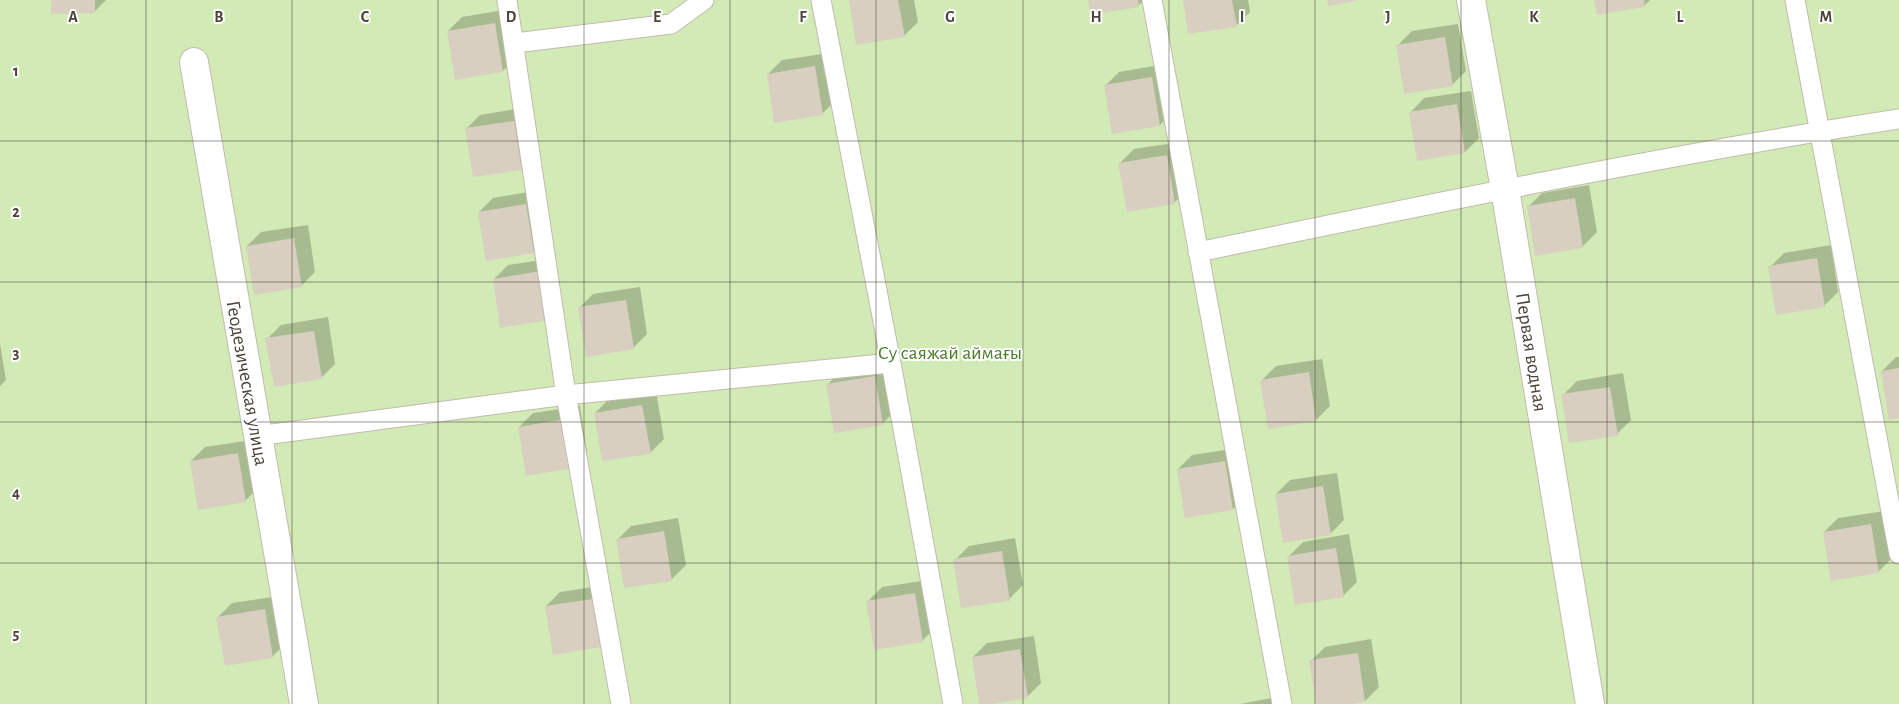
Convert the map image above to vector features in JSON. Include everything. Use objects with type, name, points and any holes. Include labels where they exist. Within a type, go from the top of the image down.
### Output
[{"type":"street","name":"Первая водная","points":[[1471,0],[1505,189],[1590,704]]},
{"type":"street","name":"Геодезическая улица","points":[[194,62],[304,704]]},
{"type":"lane","points":[[507,0],[566,395],[620,704]]},
{"type":"lane","points":[[514,43],[671,24],[704,0]]},
{"type":"lane","points":[[820,0],[891,363],[953,704]]},
{"type":"lane","points":[[1152,0],[1282,704]]},
{"type":"lane","points":[[1795,0],[1899,554]]},
{"type":"lane","points":[[1198,252],[1505,189],[1819,131],[1899,119]]},
{"type":"lane","points":[[257,436],[566,395],[891,363]]},
{"type":"green space","name":"Су саяжай аймағы","points":[[0,0],[1899,0],[1899,704],[0,704]]},
{"type":"building","points":[[51,0],[95,0],[95,13],[51,14]]},
{"type":"building","points":[[849,0],[898,0],[905,37],[856,45]]},
{"type":"building","points":[[1088,0],[1138,0],[1139,7],[1090,15]]},
{"type":"building","points":[[1183,0],[1232,0],[1237,27],[1188,34]]},
{"type":"building","points":[[1327,0],[1356,0],[1356,1],[1328,6]]},
{"type":"building","points":[[1594,0],[1644,0],[1645,7],[1597,15]]},
{"type":"building","points":[[495,23],[503,72],[455,80],[447,31]]},
{"type":"building","points":[[1445,37],[1453,86],[1404,94],[1396,45]]},
{"type":"building","points":[[815,66],[823,115],[774,123],[767,74]]},
{"type":"building","points":[[1152,77],[1160,126],[1112,134],[1104,85]]},
{"type":"building","points":[[1457,104],[1465,153],[1417,161],[1409,112]]},
{"type":"building","points":[[514,121],[522,170],[473,177],[465,128]]},
{"type":"building","points":[[1167,155],[1175,204],[1127,212],[1118,163]]},
{"type":"building","points":[[1575,198],[1583,248],[1535,256],[1527,206]]},
{"type":"building","points":[[526,204],[534,253],[486,261],[478,212]]},
{"type":"building","points":[[294,238],[302,287],[254,295],[246,246]]},
{"type":"building","points":[[1817,258],[1825,307],[1776,315],[1768,266]]},
{"type":"building","points":[[541,271],[549,320],[500,328],[493,279]]},
{"type":"building","points":[[626,300],[634,349],[586,357],[578,307]]},
{"type":"building","points":[[314,331],[322,379],[274,387],[265,338]]},
{"type":"building","points":[[1899,368],[1899,418],[1889,420],[1881,371]]},
{"type":"building","points":[[1309,372],[1316,421],[1268,429],[1260,380]]},
{"type":"building","points":[[875,376],[883,425],[834,433],[826,384]]},
{"type":"building","points":[[1610,387],[1618,436],[1569,443],[1561,394]]},
{"type":"building","points":[[642,405],[651,454],[602,461],[594,413]]},
{"type":"building","points":[[566,419],[574,468],[526,476],[518,427]]},
{"type":"building","points":[[238,453],[246,502],[198,510],[190,461]]},
{"type":"building","points":[[1225,461],[1233,510],[1185,518],[1177,469]]},
{"type":"building","points":[[1323,486],[1331,535],[1283,543],[1275,494]]},
{"type":"building","points":[[1871,524],[1879,573],[1831,581],[1823,532]]},
{"type":"building","points":[[664,531],[672,581],[624,588],[616,539]]},
{"type":"building","points":[[1336,548],[1344,597],[1295,605],[1287,556]]},
{"type":"building","points":[[1002,551],[1010,601],[961,608],[953,559]]},
{"type":"building","points":[[915,593],[923,642],[874,650],[866,601]]},
{"type":"building","points":[[593,599],[601,647],[553,655],[545,606]]},
{"type":"building","points":[[265,609],[273,658],[225,666],[216,617]]},
{"type":"building","points":[[1020,649],[1028,698],[992,704],[979,704],[972,657]]},
{"type":"building","points":[[1358,653],[1365,702],[1316,704],[1309,660]]}]
